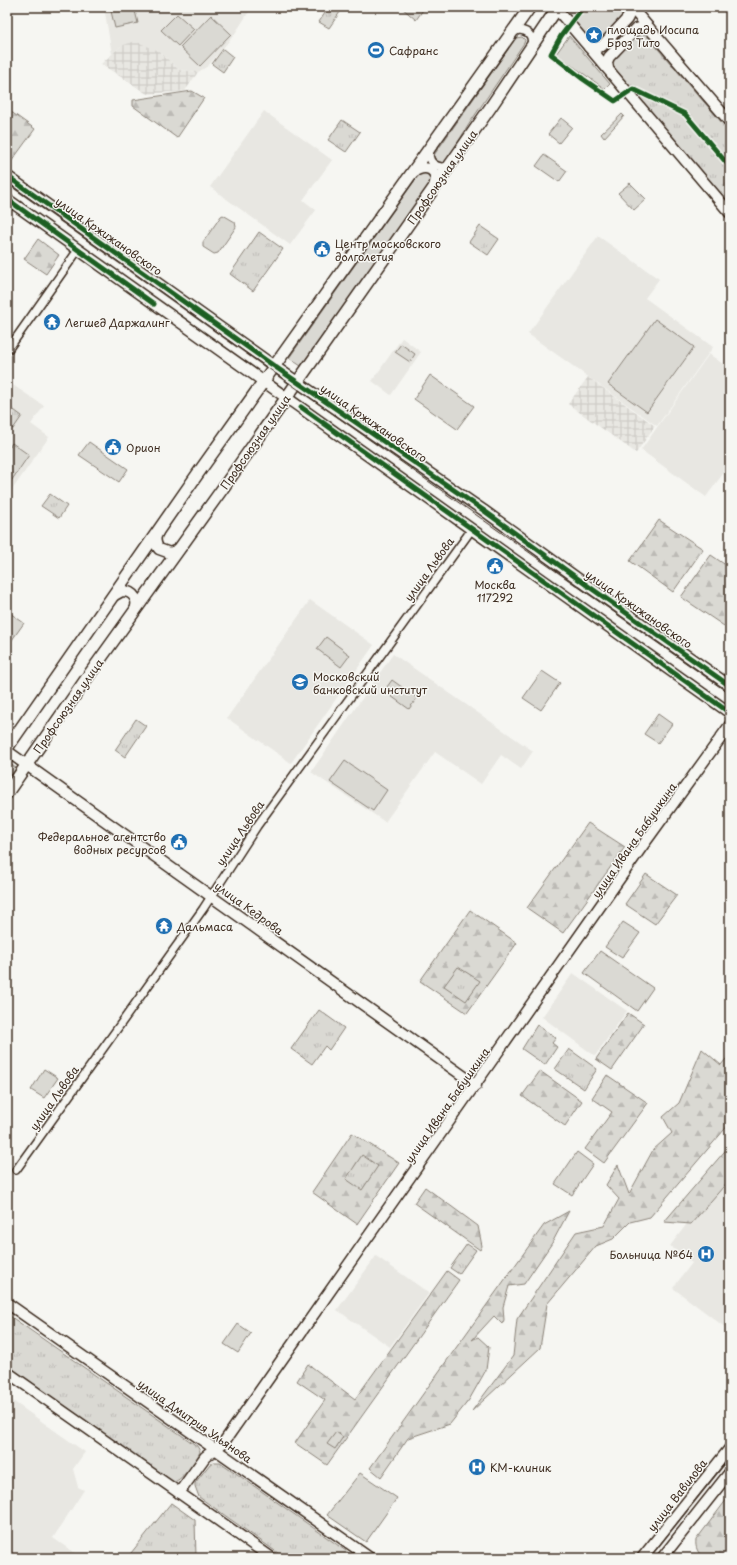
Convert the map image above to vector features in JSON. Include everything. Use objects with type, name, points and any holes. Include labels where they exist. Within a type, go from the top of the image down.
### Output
[{"type":"main road","points":[[7,748],[274,366],[530,7]]},
{"type":"main road","name":"Профсоюзная улица","points":[[7,793],[91,672],[434,189],[557,8]]},
{"type":"street","points":[[631,7],[730,122]]},
{"type":"street","points":[[589,47],[595,48],[602,46],[628,19],[631,7]]},
{"type":"street","points":[[557,8],[730,213]]},
{"type":"street","points":[[608,68],[607,62],[609,57],[636,29],[643,27],[649,28]]},
{"type":"street","points":[[509,36],[519,30],[527,32],[531,36],[532,41],[529,50]]},
{"type":"street","points":[[432,146],[429,155],[432,164],[441,167],[450,165]]},
{"type":"street","points":[[412,173],[421,168],[435,172],[436,177],[434,189]]},
{"type":"street","name":"улица Кржижановского","points":[[7,176],[274,366],[483,510],[730,686]]},
{"type":"street","points":[[7,199],[730,713]]},
{"type":"street","points":[[7,352],[78,250]]},
{"type":"street","name":"улица Львова","points":[[16,1170],[211,896],[257,826],[472,529]]},
{"type":"street","points":[[158,532],[156,535],[156,543],[160,550],[170,553],[180,548]]},
{"type":"street","points":[[112,596],[122,591],[133,594],[137,605],[134,612]]},
{"type":"street","name":"улица Ивана Бабушкина","points":[[179,1493],[205,1457],[224,1442],[641,848],[730,725]]},
{"type":"street","name":"улица Кедрова","points":[[7,751],[476,1085]]},
{"type":"street","name":"улица Дмитрия Ульянова","points":[[7,1303],[370,1558]]},
{"type":"street","points":[[7,1372],[272,1558]]},
{"type":"street","name":"улица Вавилова","points":[[642,1558],[730,1448]]},
{"type":"street","points":[[662,1558],[730,1472]]},
{"type":"shaded area","points":[[104,7],[252,7],[234,35],[208,66],[198,72],[179,70],[159,51],[121,46],[112,54]]},
{"type":"shaded area","points":[[135,41],[159,51],[179,70],[198,72],[185,91],[147,94],[101,64],[121,46]]},
{"type":"shaded area","points":[[264,111],[332,160],[303,200],[316,210],[290,245],[210,187]]},
{"type":"shaded area","points":[[598,236],[659,279],[645,298],[713,347],[657,426],[528,334]]},
{"type":"shaded area","points":[[402,338],[421,352],[391,395],[372,381]]},
{"type":"shaded area","points":[[709,354],[730,369],[730,464],[706,497],[641,450]]},
{"type":"shaded area","points":[[588,377],[655,426],[636,453],[568,404]]},
{"type":"shaded area","points":[[7,381],[44,406],[31,424],[49,437],[7,497]]},
{"type":"shaded area","name":"Московский банковский институт","points":[[310,600],[374,645],[291,763],[227,718]]},
{"type":"shaded area","points":[[393,654],[533,751],[521,769],[501,755],[481,784],[435,752],[385,822],[311,772]]},
{"type":"shaded area","points":[[573,973],[627,1011],[595,1056],[542,1017]]},
{"type":"shaded area","name":"Больница №64","points":[[730,1167],[730,1331],[673,1288],[692,1263],[670,1246]]},
{"type":"shaded area","points":[[376,1256],[429,1293],[390,1347],[337,1310]]},
{"type":"shaded area","points":[[7,1397],[85,1452],[73,1469],[78,1487],[84,1490],[53,1538],[82,1558],[7,1558]]},
{"type":"green space","points":[[110,7],[134,7],[138,23],[115,28]]},
{"type":"green space","points":[[329,7],[333,7],[340,12],[329,28],[319,22]]},
{"type":"green space","points":[[401,7],[425,7],[416,20]]},
{"type":"green space","points":[[569,7],[619,7],[626,14],[602,44],[591,42],[567,15]]},
{"type":"green space","points":[[177,14],[194,29],[178,46],[161,30]]},
{"type":"green space","points":[[211,15],[231,34],[200,66],[180,47]]},
{"type":"green space","points":[[637,34],[645,34],[730,132],[730,205],[611,65],[617,53]]},
{"type":"green space","points":[[569,36],[610,84],[605,89],[556,54]]},
{"type":"green space","points":[[522,37],[525,40],[524,43],[471,121],[445,163],[438,162],[434,158],[434,155],[516,38]]},
{"type":"green space","points":[[223,49],[233,57],[223,72],[212,64]]},
{"type":"green space","points":[[192,91],[204,98],[177,138],[133,106],[133,100]]},
{"type":"green space","points":[[7,109],[35,129],[11,162],[7,160]]},
{"type":"green space","points":[[622,114],[624,116],[604,138],[601,134]]},
{"type":"green space","points":[[561,118],[572,127],[559,143],[548,134]]},
{"type":"green space","points":[[342,120],[360,132],[346,152],[328,140]]},
{"type":"green space","points":[[544,155],[567,171],[559,182],[536,166]]},
{"type":"green space","points":[[420,173],[430,173],[432,182],[301,366],[289,358]]},
{"type":"green space","points":[[630,183],[646,199],[634,210],[618,193]]},
{"type":"green space","points":[[223,215],[235,222],[236,227],[218,253],[214,254],[203,247],[203,242]]},
{"type":"green space","points":[[480,226],[499,239],[488,255],[469,242]]},
{"type":"green space","points":[[259,232],[283,249],[253,291],[230,274]]},
{"type":"green space","points":[[38,239],[59,255],[46,274],[24,259]]},
{"type":"green space","points":[[655,319],[694,347],[647,412],[608,384]]},
{"type":"green space","points":[[401,344],[415,354],[410,362],[395,352]]},
{"type":"green space","points":[[430,375],[474,406],[457,429],[414,399]]},
{"type":"green space","points":[[7,405],[22,416],[13,429],[7,425]]},
{"type":"green space","points":[[89,442],[128,469],[119,482],[79,455]]},
{"type":"green space","points":[[12,443],[29,455],[7,487],[7,450]]},
{"type":"green space","points":[[50,494],[67,506],[59,518],[41,506]]},
{"type":"green space","points":[[659,520],[703,549],[673,592],[630,561]]},
{"type":"green space","points":[[711,555],[730,568],[730,630],[681,597]]},
{"type":"green space","points":[[7,611],[24,623],[7,647]]},
{"type":"green space","points":[[326,637],[350,655],[341,667],[317,649]]},
{"type":"green space","points":[[542,671],[560,683],[541,710],[523,698]]},
{"type":"green space","points":[[392,680],[417,698],[409,709],[384,691]]},
{"type":"green space","points":[[658,714],[672,724],[658,743],[644,734]]},
{"type":"green space","points":[[136,719],[146,726],[125,757],[115,750]]},
{"type":"green space","points":[[345,761],[387,790],[373,811],[330,782]]},
{"type":"green space","points":[[7,762],[16,768],[7,782]]},
{"type":"green space","points":[[588,823],[625,847],[563,933],[527,908]]},
{"type":"green space","points":[[646,874],[677,895],[655,924],[625,904]]},
{"type":"green space","points":[[470,910],[517,943],[467,1013],[420,981]]},
{"type":"green space","points":[[623,922],[640,933],[622,958],[605,947]]},
{"type":"green space","points":[[600,951],[653,988],[637,1011],[584,973]]},
{"type":"green space","points":[[458,967],[480,981],[466,1001],[444,986]]},
{"type":"green space","points":[[319,1010],[344,1028],[329,1050],[325,1046],[312,1064],[291,1049]]},
{"type":"green space","points":[[628,1013],[644,1024],[612,1070],[596,1059]]},
{"type":"green space","points":[[537,1025],[556,1038],[552,1043],[557,1047],[545,1065],[522,1049]]},
{"type":"green space","points":[[569,1049],[597,1069],[584,1089],[555,1069]]},
{"type":"green space","points":[[702,1049],[721,1065],[730,1054],[730,1123],[650,1217],[630,1222],[613,1239],[596,1246],[547,1304],[540,1348],[472,1411],[513,1356],[517,1319],[576,1232],[604,1226],[619,1199],[606,1185],[618,1165],[629,1194],[653,1150],[672,1133],[663,1117],[679,1103]]},
{"type":"green space","points":[[44,1069],[58,1078],[44,1098],[31,1090]]},
{"type":"green space","points":[[540,1071],[582,1101],[565,1126],[522,1096]]},
{"type":"green space","points":[[607,1075],[648,1103],[604,1163],[585,1149],[612,1112],[592,1098]]},
{"type":"green space","points":[[352,1133],[399,1163],[357,1224],[312,1192]]},
{"type":"green space","points":[[730,1145],[730,1179],[691,1224],[664,1222]]},
{"type":"green space","points":[[577,1152],[593,1164],[572,1195],[555,1184]]},
{"type":"green space","points":[[362,1155],[378,1166],[362,1190],[346,1179]]},
{"type":"green space","points":[[425,1187],[478,1226],[482,1246],[480,1250],[414,1203]]},
{"type":"green space","points":[[569,1211],[552,1243],[524,1284],[509,1286],[503,1307],[504,1320],[502,1324],[494,1316],[472,1340],[478,1337],[489,1347],[486,1370],[469,1400],[450,1424],[408,1438],[381,1477],[370,1468],[544,1225]]},
{"type":"green space","points":[[467,1244],[476,1250],[459,1274],[450,1268]]},
{"type":"green space","points":[[447,1271],[459,1280],[327,1465],[295,1443],[325,1400],[297,1381],[308,1364],[355,1399]]},
{"type":"green space","points":[[7,1314],[197,1446],[200,1451],[199,1454],[185,1473],[174,1482],[7,1365]]},
{"type":"green space","points":[[238,1324],[251,1333],[238,1353],[224,1344]]},
{"type":"green space","points":[[336,1432],[343,1437],[335,1449],[327,1444]]},
{"type":"green space","points":[[213,1462],[220,1462],[356,1558],[285,1558],[199,1497],[195,1483]]},
{"type":"green space","points":[[360,1473],[397,1498],[366,1542],[327,1515]]},
{"type":"green space","points":[[730,1495],[730,1558],[703,1558],[697,1550],[696,1540]]},
{"type":"green space","points":[[171,1503],[195,1520],[196,1558],[127,1558]]},
{"type":"tram line","points":[[7,182],[730,694]]},
{"type":"tram line","points":[[649,1558],[730,1456]]},
{"type":"cycle path","points":[[583,7],[561,36],[551,54],[583,79],[615,101],[633,89],[685,114],[730,167]]},
{"type":"cycle path","points":[[7,176],[274,366],[483,510],[730,686]]},
{"type":"cycle path","points":[[7,199],[154,304]]},
{"type":"cycle path","points":[[301,407],[730,713]]},
{"type":"place","name":"площадь Иосипа Броз Тито","points":[[594,35]]},
{"type":"place","name":"Сафранс","points":[[376,50]]},
{"type":"place","name":"Центр московского долголетия","points":[[322,249]]},
{"type":"place","name":"Легшед Даржалинг","points":[[52,322]]},
{"type":"place","name":"Орион","points":[[113,447]]},
{"type":"place","name":"Москва 117292","points":[[495,566]]},
{"type":"place","name":"Московский банковский институт","points":[[300,682]]},
{"type":"place","name":"Федеральное агентство водных ресурсов","points":[[179,842]]},
{"type":"place","name":"Дальмаса","points":[[164,926]]},
{"type":"place","name":"Больница №64","points":[[706,1254]]},
{"type":"place","name":"КМ-клиник","points":[[477,1467]]}]
